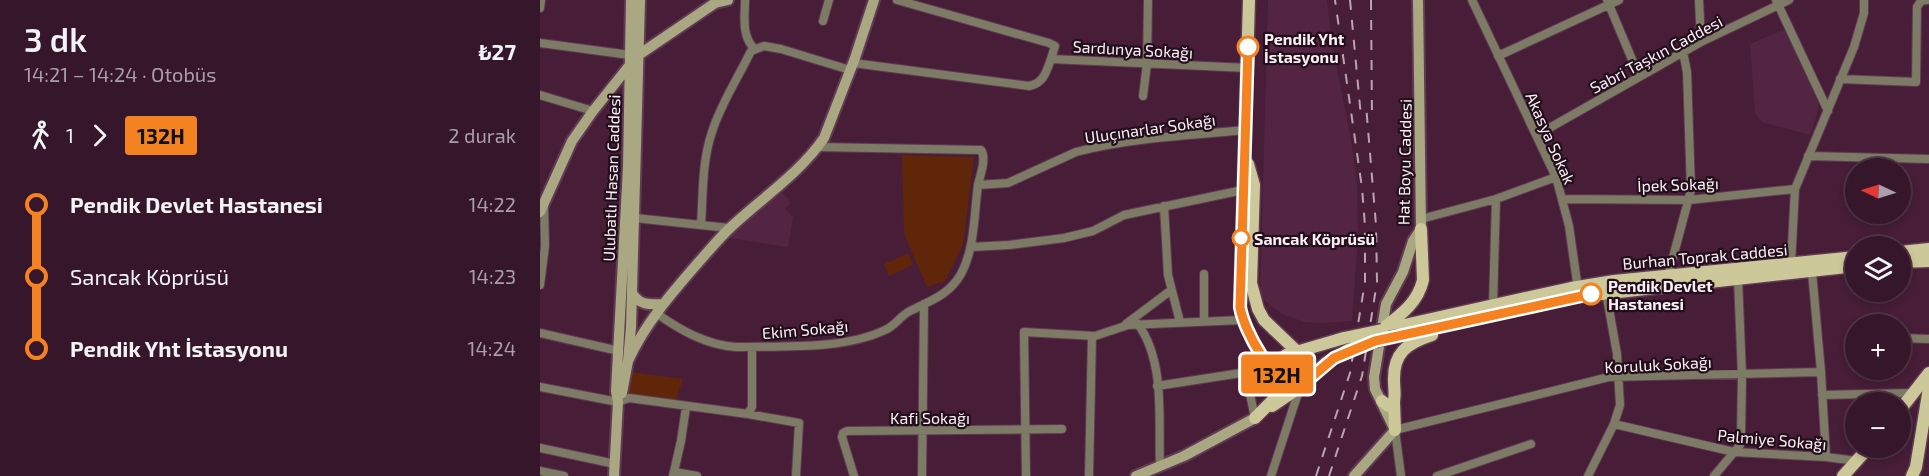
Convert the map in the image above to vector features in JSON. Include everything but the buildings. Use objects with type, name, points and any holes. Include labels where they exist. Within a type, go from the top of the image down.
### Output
[{"type":"main road","points":[[1249,0],[1245,153],[1249,187],[1251,283],[1258,309],[1264,320],[1308,362],[1311,377]]},
{"type":"main road","points":[[1249,187],[1239,294],[1242,320],[1254,343],[1280,379],[1287,384],[1300,387]]},
{"type":"main road","points":[[1255,418],[1300,387],[1326,363],[1348,351],[1375,341],[1401,325],[1423,280],[1421,224]]},
{"type":"main road","points":[[1911,251],[1929,249]]},
{"type":"main road","name":"Burhan Toprak Caddesi","points":[[1401,325],[1492,310],[1614,281],[1845,258]]},
{"type":"main road","points":[[1911,262],[1929,261]]},
{"type":"main road","name":"Burhan Toprak Caddesi","points":[[1579,291],[1606,292],[1845,268]]},
{"type":"main road","points":[[1395,430],[1388,401],[1398,358],[1403,349],[1421,338],[1492,310]]},
{"type":"main road","points":[[1255,418],[1278,394],[1279,361],[1286,355],[1344,338],[1401,325]]},
{"type":"main road","points":[[1254,343],[1264,343],[1273,329]]},
{"type":"main road","points":[[1911,398],[1929,373]]},
{"type":"main road","points":[[1914,473],[1929,388]]},
{"type":"main road","points":[[1911,406],[1920,408],[1924,420]]},
{"type":"main road","points":[[1843,476],[1860,458]]},
{"type":"street","points":[[540,8],[541,0]]},
{"type":"street","name":"Ulubatlı Hasan Caddesi","points":[[622,356],[630,340],[635,218],[630,0]]},
{"type":"street","name":"Ulubatlı Hasan Caddesi","points":[[633,55],[640,0]]},
{"type":"street","points":[[540,285],[545,246],[542,208],[572,141],[629,66],[633,55],[715,3],[728,0]]},
{"type":"street","points":[[745,0],[746,36],[754,49]]},
{"type":"street","points":[[823,21],[829,0]]},
{"type":"street","points":[[630,340],[642,323],[659,308],[729,228],[790,175],[824,138],[874,0]]},
{"type":"street","name":"Sardunya Sokağı","points":[[897,0],[1049,43],[1055,46],[1051,59],[1248,68]]},
{"type":"street","points":[[1143,96],[1147,64],[1148,0]]},
{"type":"street","name":"Akasya Sokak","points":[[1472,0],[1556,177],[1569,226],[1579,291]]},
{"type":"street","points":[[1498,56],[1608,2],[1619,0]]},
{"type":"street","points":[[1699,0],[1701,42]]},
{"type":"street","name":"Sabri Taşkın Caddesi","points":[[1537,135],[1701,42],[1777,3],[1789,0]]},
{"type":"street","points":[[1791,264],[1795,189],[1861,26],[1864,0]]},
{"type":"street","points":[[1840,79],[1916,82],[1917,7],[1921,1],[1927,0]]},
{"type":"street","name":"Hat Boyu Caddesi","points":[[1388,401],[1376,389],[1374,377],[1386,304],[1403,272],[1421,224],[1421,1]]},
{"type":"street","points":[[1608,2],[1639,76]]},
{"type":"street","points":[[1777,3],[1828,111]]},
{"type":"street","points":[[540,43],[633,55]]},
{"type":"street","points":[[701,225],[706,158],[711,133],[741,70],[754,49],[764,46],[781,49],[851,67],[1029,86],[1042,80],[1051,59]]},
{"type":"street","points":[[1668,276],[1689,200],[1691,169],[1688,80],[1683,52]]},
{"type":"street","name":"Ulubatlı Hasan Caddesi","points":[[622,356],[629,66]]},
{"type":"street","points":[[540,95],[593,111]]},
{"type":"street","name":"Uluçınarlar Sokağı","points":[[978,185],[1008,183],[1087,149],[1131,141],[1246,130]]},
{"type":"street","points":[[817,147],[981,150],[984,159],[978,185]]},
{"type":"street","points":[[1808,156],[1929,159]]},
{"type":"street","points":[[1421,224],[1556,177]]},
{"type":"street","name":"Ekim Sokağı","points":[[659,308],[683,330],[710,343],[724,346],[825,344],[869,336],[886,330],[904,314],[939,297],[954,284],[966,263],[971,247],[978,185]]},
{"type":"street","points":[[971,247],[1064,238],[1093,231],[1124,215],[1249,187]]},
{"type":"street","name":"İpek Sokağı","points":[[1563,199],[1689,200],[1795,189]]},
{"type":"street","points":[[1492,310],[1496,199]]},
{"type":"street","points":[[1164,206],[1170,291],[1180,322]]},
{"type":"street","points":[[635,218],[729,228]]},
{"type":"street","points":[[1812,272],[1826,457]]},
{"type":"street","points":[[1204,274],[1204,320]]},
{"type":"street","points":[[1714,476],[1740,445],[1741,438],[1742,375],[1738,279]]},
{"type":"street","points":[[1125,326],[1170,291]]},
{"type":"street","points":[[1588,476],[1614,424],[1620,405],[1621,391],[1613,324],[1606,292]]},
{"type":"street","points":[[632,293],[639,301],[659,308]]},
{"type":"street","points":[[922,476],[924,304]]},
{"type":"street","points":[[614,476],[618,402],[622,391],[622,356],[639,338],[659,308]]},
{"type":"street","points":[[1026,476],[1024,332],[1092,336],[1138,324],[1242,320]]},
{"type":"street","points":[[1138,324],[1148,340],[1155,361],[1160,466]]},
{"type":"street","points":[[540,333],[622,356]]},
{"type":"street","points":[[1089,476],[1092,336]]},
{"type":"street","points":[[1911,338],[1929,339]]},
{"type":"street","points":[[748,414],[752,407],[752,347]]},
{"type":"street","points":[[1244,377],[1268,363]]},
{"type":"street","name":"Koruluk Sokağı","points":[[1395,430],[1618,377],[1821,372]]},
{"type":"street","points":[[1136,476],[1208,444],[1255,418],[1248,385],[1241,373],[1157,386]]},
{"type":"street","points":[[540,387],[618,402],[629,398],[799,423],[796,476]]},
{"type":"street","points":[[1271,476],[1300,387]]},
{"type":"street","points":[[1822,395],[1915,393]]},
{"type":"street","points":[[686,406],[673,474],[698,476]]},
{"type":"street","name":"Palmiye Sokağı","points":[[1614,424],[1734,452],[1857,461]]},
{"type":"street","name":"Kafi Sokağı","points":[[854,476],[842,437],[847,431],[1062,429]]},
{"type":"street","points":[[1354,476],[1395,430]]},
{"type":"street","points":[[1395,430],[1401,476]]},
{"type":"street","points":[[1437,476],[1531,444]]},
{"type":"street","points":[[540,448],[615,464]]},
{"type":"street","points":[[540,471],[564,476]]},
{"type":"shaded area","points":[[1268,0],[1327,0],[1331,39],[1351,139],[1357,183],[1358,237],[1352,321],[1304,322],[1282,314],[1260,297]]},
{"type":"shaded area","points":[[1785,29],[1818,102],[1818,111],[1810,135],[1762,122],[1755,113],[1750,44]]},
{"type":"shaded area","points":[[902,155],[974,157],[963,245],[945,281],[927,287],[904,234]]},
{"type":"shaded area","points":[[782,193],[791,202],[785,209],[793,217],[788,247],[723,237]]},
{"type":"shaded area","points":[[908,253],[913,265],[889,276],[884,264]]},
{"type":"shaded area","points":[[632,372],[683,379],[676,401],[629,393]]},
{"type":"railway","points":[[1316,476],[1350,373],[1365,282],[1362,188],[1335,0]]},
{"type":"railway","points":[[1350,0],[1361,117]]},
{"type":"railway","points":[[1371,0],[1372,116]]},
{"type":"railway","points":[[1329,476],[1362,376],[1377,282],[1376,225],[1366,105]]},
{"type":"bus line","name":"132H","points":[[1248,47],[1240,307],[1246,329],[1265,360],[1287,384],[1300,387],[1334,358],[1375,341],[1591,294]]},
{"type":"place","name":"Pendik Yht İstasyonu","points":[[1248,47]]},
{"type":"place","name":"Sancak Köprüsü","points":[[1241,238]]},
{"type":"place","name":"Pendik Devlet Hastanesi","points":[[1591,294]]}]
